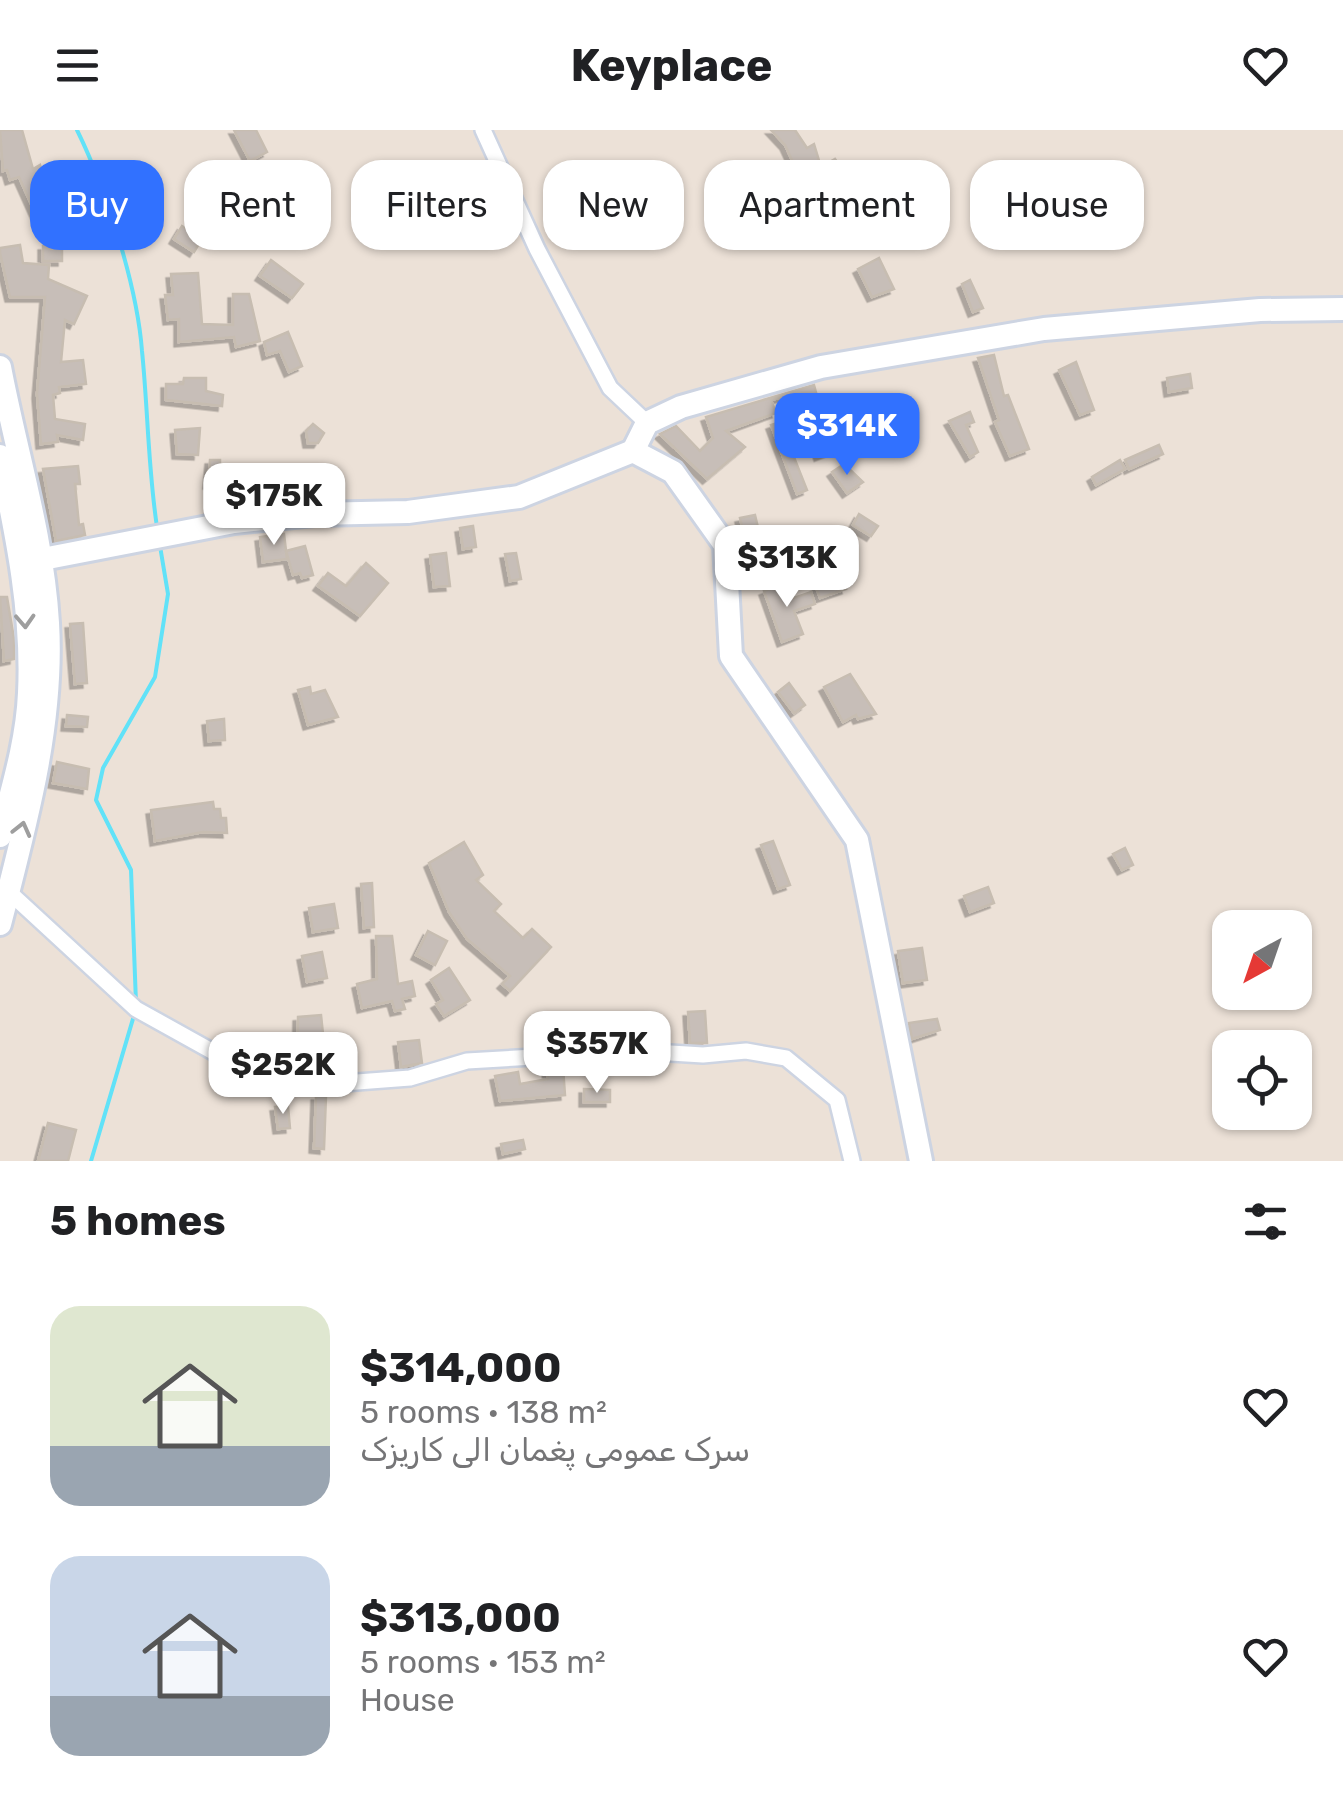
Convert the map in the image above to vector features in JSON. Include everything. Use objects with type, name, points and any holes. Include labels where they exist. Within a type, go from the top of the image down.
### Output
[{"type":"street","points":[[483,130],[537,248],[610,388],[647,423]]},
{"type":"street","points":[[32,561],[234,522],[314,514],[408,512],[519,497],[633,451],[647,423],[681,407],[792,374],[1044,328],[1260,310],[1343,309]]},
{"type":"street","points":[[0,367],[32,561],[29,692],[18,767],[0,836]]},
{"type":"street","points":[[633,451],[672,472],[725,545],[731,656],[857,840],[921,1161]]},
{"type":"street","points":[[0,456],[48,625],[46,696],[36,773],[7,863],[8,891],[0,924]]},
{"type":"street","points":[[8,891],[136,1008],[278,1088],[410,1078],[468,1061],[638,1051],[703,1056],[746,1051],[786,1058],[838,1100],[852,1161]]},
{"type":"building","points":[[0,130],[22,130],[30,160],[30,202],[19,177],[10,180],[7,170],[3,171]]},
{"type":"building","points":[[234,130],[256,130],[267,152],[249,160]]},
{"type":"building","points":[[771,130],[795,130],[807,148],[814,144],[819,160],[792,160]]},
{"type":"building","points":[[182,226],[184,227],[184,246],[174,239]]},
{"type":"building","points":[[20,245],[23,263],[49,265],[48,279],[87,296],[74,324],[65,320],[61,362],[83,360],[86,384],[59,387],[60,393],[53,395],[55,419],[85,424],[83,440],[57,435],[58,442],[41,444],[37,394],[45,297],[10,297],[0,253],[0,248]]},
{"type":"building","points":[[43,250],[62,250],[62,261],[43,261]]},
{"type":"building","points":[[879,258],[894,289],[872,297],[858,269]]},
{"type":"building","points":[[271,260],[303,284],[292,298],[260,276]]},
{"type":"building","points":[[198,273],[202,324],[233,325],[233,294],[249,294],[260,341],[236,347],[234,337],[179,342],[179,319],[168,320],[165,295],[173,295],[171,274]]},
{"type":"building","points":[[970,280],[983,308],[973,312],[962,284]]},
{"type":"building","points":[[288,332],[302,366],[289,372],[280,351],[267,355],[264,342]]},
{"type":"building","points":[[994,355],[1004,396],[1008,395],[1029,449],[1010,456],[995,422],[999,420],[978,358]]},
{"type":"building","points":[[1076,362],[1094,410],[1080,415],[1059,370]]},
{"type":"building","points":[[1190,374],[1192,388],[1169,392],[1167,378]]},
{"type":"building","points":[[184,378],[206,378],[206,391],[223,395],[222,406],[166,400],[166,384],[183,384]]},
{"type":"building","points":[[814,385],[820,407],[797,413],[793,394],[771,400],[776,413],[726,431],[745,447],[707,479],[660,434],[676,426],[700,451],[713,438],[706,417]]},
{"type":"building","points":[[970,412],[974,422],[966,425],[978,452],[970,457],[949,421]]},
{"type":"building","points":[[780,422],[807,490],[797,494],[771,425]]},
{"type":"building","points":[[313,424],[324,433],[318,443],[308,443],[306,431]]},
{"type":"building","points":[[832,424],[840,448],[819,456],[817,449],[812,451],[806,433]]},
{"type":"building","points":[[200,428],[198,455],[177,454],[175,430]]},
{"type":"building","points":[[1159,445],[1163,454],[1129,469],[1125,460]]},
{"type":"building","points":[[210,460],[220,460],[220,485],[208,484]]},
{"type":"building","points":[[1120,460],[1125,469],[1096,485],[1092,477]]},
{"type":"building","points":[[844,464],[863,482],[847,493],[832,472]]},
{"type":"building","points":[[78,466],[80,484],[75,484],[79,525],[83,524],[85,535],[56,541],[43,469]]},
{"type":"building","points":[[859,514],[878,526],[871,536],[853,525]]},
{"type":"building","points":[[755,515],[760,536],[745,539],[740,518]]},
{"type":"building","points":[[473,526],[476,547],[463,549],[460,528]]},
{"type":"building","points":[[806,531],[816,549],[807,554],[797,536]]},
{"type":"building","points":[[284,534],[287,559],[263,562],[260,537]]},
{"type":"building","points":[[305,546],[313,575],[302,578],[300,573],[293,575],[286,551]]},
{"type":"building","points":[[446,553],[450,586],[434,587],[430,555]]},
{"type":"building","points":[[516,553],[521,579],[510,581],[505,554]]},
{"type":"building","points":[[366,563],[388,583],[360,616],[318,586],[328,573],[346,586]]},
{"type":"building","points":[[839,570],[846,589],[820,598],[816,587],[830,582],[827,574]]},
{"type":"building","points":[[788,582],[794,598],[811,592],[815,604],[794,611],[803,634],[782,642],[764,591]]},
{"type":"building","points":[[0,597],[7,597],[14,639],[14,659],[4,661]]},
{"type":"building","points":[[83,623],[87,683],[75,684],[70,624]]},
{"type":"building","points":[[850,674],[876,714],[858,719],[856,715],[843,722],[824,687]]},
{"type":"building","points":[[789,683],[805,705],[794,713],[778,692]]},
{"type":"building","points":[[310,687],[311,694],[325,690],[338,717],[308,725],[298,690]]},
{"type":"building","points":[[67,715],[88,717],[87,727],[66,726]]},
{"type":"building","points":[[224,719],[225,740],[209,741],[207,721]]},
{"type":"building","points":[[57,762],[89,769],[87,789],[53,783]]},
{"type":"building","points":[[213,802],[214,809],[220,809],[221,818],[226,818],[227,833],[203,832],[155,841],[151,810]]},
{"type":"building","points":[[773,841],[790,885],[778,889],[761,845]]},
{"type":"building","points":[[464,842],[483,875],[476,880],[501,904],[494,911],[523,938],[532,929],[551,947],[510,991],[502,984],[510,976],[467,939],[449,912],[429,863]]},
{"type":"building","points":[[1125,848],[1133,865],[1122,870],[1113,854]]},
{"type":"building","points":[[372,883],[374,927],[364,928],[361,884]]},
{"type":"building","points":[[988,887],[994,903],[970,912],[964,896]]},
{"type":"building","points":[[334,904],[338,928],[313,932],[309,908]]},
{"type":"building","points":[[428,931],[447,941],[435,965],[416,955]]},
{"type":"building","points":[[376,936],[392,936],[398,984],[412,981],[415,996],[402,999],[405,1009],[395,1011],[392,1001],[362,1008],[357,984],[377,979]]},
{"type":"building","points":[[922,948],[927,980],[903,983],[898,951]]},
{"type":"building","points":[[322,952],[327,978],[307,982],[302,956]]},
{"type":"building","points":[[449,968],[470,1000],[444,1016],[436,1004],[443,1000],[431,980]]},
{"type":"building","points":[[705,1011],[707,1043],[690,1043],[688,1012]]},
{"type":"building","points":[[321,1015],[323,1034],[317,1034],[317,1058],[346,1057],[346,1072],[297,1075],[298,1017]]},
{"type":"building","points":[[937,1019],[940,1030],[912,1039],[909,1023]]},
{"type":"building","points":[[419,1040],[422,1063],[401,1067],[398,1042]]},
{"type":"building","points":[[563,1067],[565,1095],[500,1101],[495,1076],[518,1072],[520,1084],[548,1079],[547,1068]]},
{"type":"building","points":[[584,1089],[610,1090],[610,1102],[584,1102]]},
{"type":"building","points":[[316,1096],[326,1096],[324,1149],[314,1148]]},
{"type":"building","points":[[288,1106],[290,1128],[278,1129],[275,1107]]},
{"type":"building","points":[[48,1123],[76,1130],[68,1161],[38,1161]]},
{"type":"building","points":[[523,1140],[525,1149],[503,1154],[501,1144]]},
{"type":"waterway","points":[[77,130],[109,208],[134,297],[157,527]]},
{"type":"waterway","points":[[136,1003],[131,870],[96,800],[103,768],[155,677],[168,594],[160,546]]},
{"type":"waterway","points":[[91,1161],[135,1012]]}]
